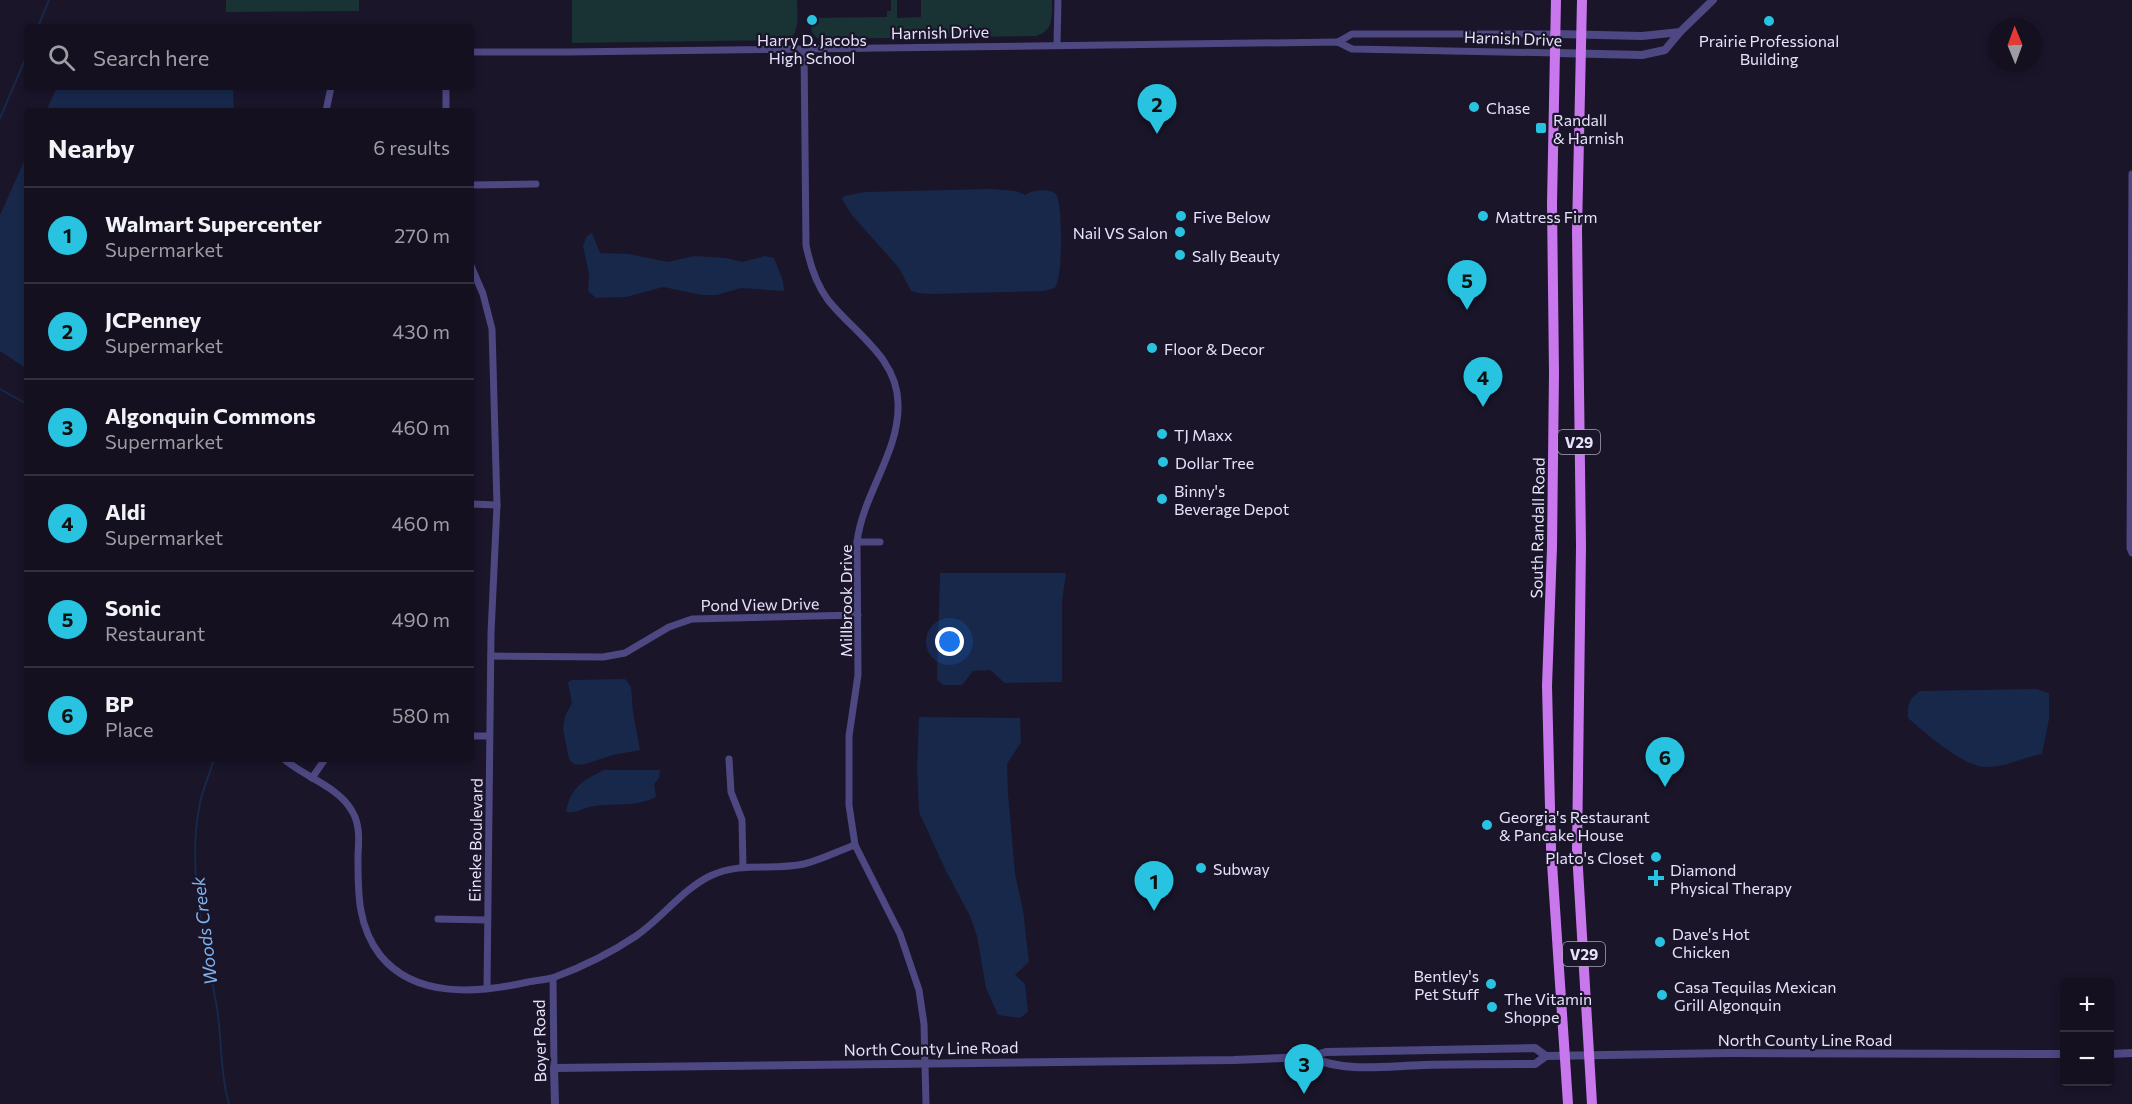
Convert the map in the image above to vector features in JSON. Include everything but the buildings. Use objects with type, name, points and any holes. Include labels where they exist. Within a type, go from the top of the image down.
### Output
[{"type":"main road","name":"South Randall Road","points":[[1556,0],[1552,204],[1554,373],[1552,547],[1547,686],[1551,848],[1568,1104]]},
{"type":"main road","name":"V29","points":[[1582,0],[1577,231],[1581,546],[1577,852],[1590,1056]]},
{"type":"main road","points":[[1590,1056],[1592,1104]]},
{"type":"street","points":[[1058,0],[1058,45]]},
{"type":"street","name":"Harnish Drive","points":[[474,51],[568,52],[1338,42],[1352,49],[1642,55],[1665,50],[1713,0]]},
{"type":"street","name":"Harnish Drive","points":[[1338,42],[1352,34],[1642,36],[1680,32]]},
{"type":"street","name":"Millbrook Drive","points":[[804,48],[806,245],[809,260],[826,297],[891,370],[897,390],[897,428],[861,520],[857,542],[858,675],[850,717],[849,805],[855,845],[900,934],[919,990],[924,1024],[926,1104]]},
{"type":"street","points":[[327,108],[330,90]]},
{"type":"street","points":[[446,90],[446,108]]},
{"type":"street","points":[[2132,174],[2130,548],[2132,553]]},
{"type":"street","points":[[474,185],[536,184]]},
{"type":"street","name":"Eineke Boulevard","points":[[474,273],[483,294],[492,329],[497,505],[489,736],[487,988]]},
{"type":"street","points":[[474,504],[497,505]]},
{"type":"street","points":[[857,542],[880,542]]},
{"type":"street","name":"Pond View Drive","points":[[491,656],[603,657],[625,653],[669,627],[700,618],[858,615]]},
{"type":"street","points":[[474,736],[489,736]]},
{"type":"street","points":[[729,759],[730,792],[742,820],[743,867]]},
{"type":"street","points":[[288,762],[345,801],[353,812],[359,836],[359,910],[369,937],[380,954],[399,973],[436,988],[458,990],[487,988],[553,978],[637,935],[704,879],[743,867],[804,864],[855,845]]},
{"type":"street","points":[[312,778],[323,762]]},
{"type":"street","points":[[438,919],[487,920]]},
{"type":"street","name":"Boyer Road","points":[[553,978],[555,1104]]},
{"type":"street","name":"North County Line Road","points":[[554,1068],[1309,1057],[1326,1052],[1535,1048],[1546,1056]]},
{"type":"street","name":"North County Line Road","points":[[1309,1057],[1328,1065],[1369,1068],[1535,1064],[1546,1056],[1715,1053],[2060,1054]]},
{"type":"street","points":[[2114,1054],[2132,1053]]},
{"type":"green space","points":[[226,0],[359,0],[359,11],[226,12]]},
{"type":"green space","points":[[572,0],[797,0],[797,27],[788,40],[572,43]]},
{"type":"green space","points":[[891,0],[897,0],[897,18],[921,17],[921,0],[1052,0],[1052,17],[1046,31],[1036,36],[821,39],[812,31],[811,18],[887,17],[887,11],[891,11]]},
{"type":"water","points":[[56,90],[233,90],[234,108],[47,108]]},
{"type":"water","points":[[24,162],[24,367],[0,351],[0,215]]},
{"type":"water","points":[[990,189],[1016,191],[1025,195],[1040,190],[1056,194],[1060,212],[1061,241],[1060,270],[1055,288],[1044,291],[930,294],[911,291],[899,268],[851,214],[842,199],[844,196],[865,192]]},
{"type":"water","points":[[592,233],[600,253],[629,254],[668,262],[694,256],[726,258],[742,262],[765,256],[774,258],[783,281],[784,291],[741,288],[717,295],[702,295],[663,287],[626,297],[596,298],[588,291],[589,274],[583,246],[587,236]]},
{"type":"water","points":[[940,573],[1066,573],[1062,601],[1062,682],[1005,683],[990,670],[973,671],[962,685],[943,685],[937,679]]},
{"type":"water","points":[[625,679],[631,687],[640,750],[613,755],[582,765],[574,764],[569,759],[563,729],[565,716],[572,703],[568,682]]},
{"type":"water","points":[[2036,689],[2049,693],[2049,719],[2042,754],[2001,765],[1987,767],[1968,762],[1924,732],[1908,718],[1910,703],[1920,691]]},
{"type":"water","points":[[919,717],[1020,718],[1021,742],[1007,764],[1015,874],[1023,910],[1029,962],[1015,975],[1025,984],[1028,1012],[1020,1018],[998,1015],[986,988],[977,936],[970,916],[919,812],[917,768]]},
{"type":"water","points":[[604,770],[660,770],[659,778],[654,784],[656,797],[631,804],[597,806],[566,812],[574,791],[590,777]]},
{"type":"waterway","name":"Woods Creek","points":[[39,24],[49,0]]},
{"type":"waterway","name":"Woods Creek","points":[[0,118],[24,62]]},
{"type":"waterway","name":"Woods Creek","points":[[0,389],[24,402]]},
{"type":"waterway","name":"Woods Creek","points":[[213,762],[200,803],[196,829],[196,880],[217,1008],[224,1080],[229,1104]]},
{"type":"place","name":"Harry D. Jacobs High School","points":[[812,20]]},
{"type":"place","name":"Prairie Professional Building","points":[[1769,21]]},
{"type":"place","name":"Chase","points":[[1474,107]]},
{"type":"place","name":"Randall & Harnish","points":[[1541,128]]},
{"type":"place","name":"JCPenney","points":[[1157,134]]},
{"type":"place","name":"Five Below","points":[[1181,216]]},
{"type":"place","name":"Mattress Firm","points":[[1483,216]]},
{"type":"place","name":"Nail VS Salon","points":[[1180,232]]},
{"type":"place","name":"Sally Beauty","points":[[1180,255]]},
{"type":"place","name":"Sonic","points":[[1467,310]]},
{"type":"place","name":"Floor & Decor","points":[[1152,348]]},
{"type":"place","name":"Aldi","points":[[1483,407]]},
{"type":"place","name":"TJ Maxx","points":[[1162,434]]},
{"type":"place","name":"Dollar Tree","points":[[1163,462]]},
{"type":"place","name":"Binny's Beverage Depot","points":[[1162,499]]},
{"type":"place","name":"BP","points":[[1665,787]]},
{"type":"place","name":"Georgia's Restaurant & Pancake House","points":[[1487,825]]},
{"type":"place","name":"Plato's Closet","points":[[1656,857]]},
{"type":"place","name":"Subway","points":[[1201,868]]},
{"type":"place","name":"Diamond Physical Therapy","points":[[1656,878]]},
{"type":"place","name":"Walmart Supercenter","points":[[1154,911]]},
{"type":"place","name":"Dave's Hot Chicken","points":[[1660,942]]},
{"type":"place","name":"Bentley's Pet Stuff","points":[[1491,984]]},
{"type":"place","name":"Casa Tequilas Mexican Grill Algonquin","points":[[1662,995]]},
{"type":"place","name":"The Vitamin Shoppe","points":[[1492,1007]]},
{"type":"place","name":"Algonquin Commons","points":[[1304,1094]]}]
